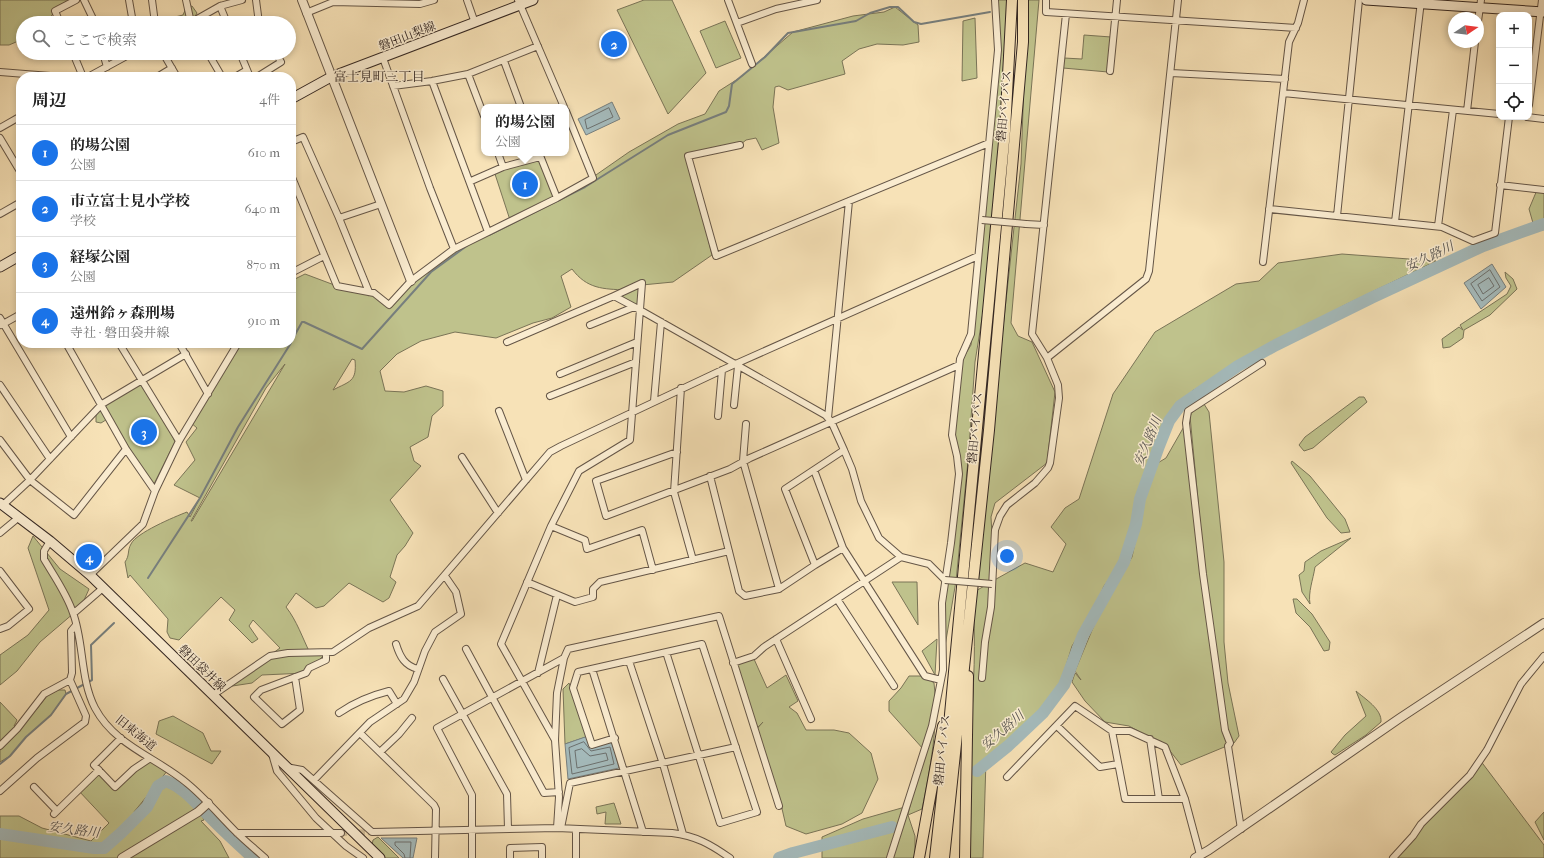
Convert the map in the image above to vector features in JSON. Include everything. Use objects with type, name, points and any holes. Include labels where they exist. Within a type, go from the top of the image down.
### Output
[{"type":"highway","name":"磐田バイパス","points":[[935,858],[940,814],[948,778],[964,616],[1005,131],[1012,0]]},
{"type":"highway","name":"磐田バイパス","points":[[964,616],[989,430],[1023,42],[1023,0]]},
{"type":"highway","points":[[964,616],[965,858]]},
{"type":"highway","points":[[919,858],[964,616]]},
{"type":"highway","name":"磐田バイパス","points":[[944,858],[949,805],[948,778]]},
{"type":"main road","name":"磐田山梨線","points":[[296,96],[331,77],[475,23],[519,2],[533,0]]},
{"type":"main road","points":[[1366,0],[1480,3],[1542,12]]},
{"type":"main road","points":[[0,268],[16,258]]},
{"type":"main road","name":"磐田袋井線","points":[[1,504],[50,541],[104,588],[380,858]]},
{"type":"street","points":[[57,16],[55,11],[76,0]]},
{"type":"street","points":[[84,0],[92,16]]},
{"type":"street","points":[[129,0],[132,16]]},
{"type":"street","points":[[152,0],[155,16]]},
{"type":"street","points":[[186,0],[189,16]]},
{"type":"street","points":[[203,16],[220,6],[242,0]]},
{"type":"street","points":[[256,0],[258,16]]},
{"type":"street","points":[[302,0],[411,281]]},
{"type":"street","points":[[306,13],[333,1],[420,2],[434,0]]},
{"type":"street","points":[[467,0],[475,23]]},
{"type":"street","points":[[728,0],[752,64]]},
{"type":"street","points":[[737,23],[776,9],[817,0]]},
{"type":"street","points":[[890,858],[932,726],[943,670],[942,602],[959,474],[957,456],[952,435],[960,359],[971,334],[998,50],[995,0]]},
{"type":"street","points":[[1046,0],[1046,12],[1296,28]]},
{"type":"street","points":[[1110,71],[1116,0]]},
{"type":"street","points":[[1047,358],[1146,279],[1149,271],[1178,0]]},
{"type":"street","points":[[1263,262],[1289,42],[1296,28],[1304,0]]},
{"type":"street","points":[[1337,216],[1359,0]]},
{"type":"street","points":[[1532,84],[1542,12],[1542,0]]},
{"type":"street","points":[[519,2],[563,104]]},
{"type":"street","points":[[1395,222],[1420,2]]},
{"type":"street","points":[[220,6],[224,16]]},
{"type":"street","points":[[982,678],[992,584],[995,530],[1000,516],[1007,505],[1035,483],[1048,468],[1059,398],[1058,384],[1047,358],[1032,334],[1066,14]]},
{"type":"street","points":[[393,86],[432,81],[468,74],[504,61],[538,46]]},
{"type":"street","points":[[1467,111],[1474,48]]},
{"type":"street","points":[[383,58],[430,188],[454,248]]},
{"type":"street","points":[[76,60],[81,72]]},
{"type":"street","points":[[105,60],[107,67]]},
{"type":"street","points":[[98,72],[120,60]]},
{"type":"street","points":[[167,60],[174,72]]},
{"type":"street","points":[[212,60],[219,72]]},
{"type":"street","points":[[243,60],[247,70],[244,72]]},
{"type":"street","points":[[265,72],[281,62],[280,60]]},
{"type":"street","points":[[504,61],[520,104]]},
{"type":"street","points":[[165,72],[172,68]]},
{"type":"street","points":[[0,72],[16,73]]},
{"type":"street","points":[[1171,72],[1285,79]]},
{"type":"street","points":[[468,74],[481,108]]},
{"type":"street","points":[[432,81],[471,181],[488,232]]},
{"type":"street","points":[[1283,93],[1496,114]]},
{"type":"street","points":[[1438,226],[1453,110]]},
{"type":"street","points":[[296,187],[337,286],[374,293],[389,305],[411,281],[454,248],[557,198],[593,178],[569,118]]},
{"type":"street","points":[[1532,118],[1544,119]]},
{"type":"street","points":[[0,128],[16,119]]},
{"type":"street","points":[[1269,209],[1438,226],[1473,241],[1495,233],[1509,120]]},
{"type":"street","points":[[296,140],[304,137],[369,292]]},
{"type":"street","points":[[0,138],[16,165]]},
{"type":"street","points":[[740,145],[688,156],[716,256],[989,143]]},
{"type":"street","points":[[499,156],[503,167]]},
{"type":"street","points":[[471,181],[503,167],[536,156]]},
{"type":"street","points":[[539,156],[557,198]]},
{"type":"street","points":[[1500,186],[1544,190]]},
{"type":"street","points":[[849,201],[837,318],[829,420],[852,469],[861,501],[879,538],[901,557],[929,564],[945,580],[992,584]]},
{"type":"street","points":[[339,218],[381,204]]},
{"type":"street","points":[[0,214],[16,205]]},
{"type":"street","points":[[982,220],[1044,226]]},
{"type":"street","points":[[296,270],[324,256]]},
{"type":"street","points":[[213,696],[270,656],[288,652],[326,653],[338,649],[369,628],[418,606],[550,452],[681,388],[736,365],[837,318],[978,256]]},
{"type":"street","points":[[507,342],[642,283],[630,440],[580,471],[551,526],[501,644],[555,740]]},
{"type":"street","points":[[614,296],[829,420]]},
{"type":"street","points":[[590,325],[634,307]]},
{"type":"street","points":[[16,316],[1,323],[16,347]]},
{"type":"street","points":[[654,401],[661,322]]},
{"type":"street","points":[[560,374],[637,342]]},
{"type":"street","points":[[16,348],[71,437]]},
{"type":"street","points":[[69,348],[102,404],[126,449],[155,491]]},
{"type":"street","points":[[122,348],[178,441]]},
{"type":"street","points":[[182,348],[208,394]]},
{"type":"street","points":[[90,575],[143,524],[155,491],[178,441],[208,394],[234,348]]},
{"type":"street","points":[[1,504],[30,480],[102,404],[186,354]]},
{"type":"street","points":[[550,396],[636,362]]},
{"type":"street","points":[[1241,829],[1228,746],[1230,743],[1226,730],[1203,574],[1186,423],[1188,411],[1262,363]]},
{"type":"street","points":[[734,405],[736,365]]},
{"type":"street","points":[[677,452],[596,481],[606,516],[674,492],[730,469],[743,461],[829,420],[959,365]]},
{"type":"street","points":[[718,416],[722,370]]},
{"type":"street","points":[[0,385],[50,459]]},
{"type":"street","points":[[681,388],[674,492],[693,560]]},
{"type":"street","points":[[499,411],[526,480]]},
{"type":"street","points":[[746,424],[743,461],[779,589]]},
{"type":"street","points":[[0,440],[30,480],[74,515],[126,449]]},
{"type":"street","points":[[815,565],[785,489],[844,450]]},
{"type":"street","points":[[462,457],[498,513]]},
{"type":"street","points":[[814,470],[843,548],[925,676],[941,680]]},
{"type":"street","points":[[710,476],[739,591],[745,596],[779,589],[843,548]]},
{"type":"street","points":[[0,533],[18,518]]},
{"type":"street","points":[[551,526],[584,540],[587,549],[642,530],[653,570]]},
{"type":"street","name":"旧東海道","points":[[50,541],[44,551],[44,559],[74,613],[88,690],[95,708],[104,721],[121,738],[149,759],[177,775],[265,858]]},
{"type":"street","points":[[527,582],[575,602],[592,597],[593,589],[600,582],[729,551]]},
{"type":"street","points":[[733,663],[754,656],[764,647],[901,557]]},
{"type":"street","points":[[0,571],[3,579],[29,608],[8,626],[0,629]]},
{"type":"street","points":[[314,780],[378,715],[404,699],[414,682],[418,669],[435,632],[461,614],[456,592],[445,576]]},
{"type":"street","points":[[74,613],[104,588]]},
{"type":"street","points":[[538,673],[557,595]]},
{"type":"street","points":[[837,599],[894,686]]},
{"type":"street","points":[[559,828],[559,792],[555,740],[557,693],[564,658],[568,648],[719,616],[778,806]]},
{"type":"street","points":[[1008,777],[1075,706],[1112,731],[1130,731],[1165,747],[1185,799],[1198,857],[1241,829],[1400,718],[1544,623]]},
{"type":"street","points":[[0,791],[36,758],[85,722],[86,716],[70,680],[72,673],[72,631],[76,625]]},
{"type":"street","points":[[776,639],[811,719]]},
{"type":"street","points":[[396,644],[399,653],[409,666],[418,669]]},
{"type":"street","points":[[615,738],[592,745],[573,688],[578,672],[629,660],[702,644],[757,812],[720,823],[666,652]]},
{"type":"street","points":[[466,649],[491,698],[544,792],[559,792]]},
{"type":"street","points":[[295,677],[300,710],[282,724],[254,697],[261,690],[295,677],[306,673],[309,668],[326,660],[326,653]]},
{"type":"street","points":[[1393,858],[1413,836],[1421,824],[1470,775],[1486,750],[1521,684],[1544,656]]},
{"type":"street","points":[[472,858],[472,796],[437,728],[564,658]]},
{"type":"street","points":[[629,660],[663,764],[683,834]]},
{"type":"street","points":[[592,669],[644,832]]},
{"type":"street","points":[[443,679],[507,794],[508,829]]},
{"type":"street","points":[[0,746],[17,729],[44,694],[70,680]]},
{"type":"street","points":[[339,713],[356,701],[368,696],[389,691],[397,704]]},
{"type":"street","points":[[380,752],[399,734],[412,718]]},
{"type":"street","points":[[1057,726],[1100,767],[1118,764]]},
{"type":"street","points":[[1112,731],[1125,799],[1185,799]]},
{"type":"street","points":[[360,733],[434,805],[436,809],[435,858]]},
{"type":"street","points":[[121,738],[94,765],[115,787],[134,769],[149,759]]},
{"type":"street","points":[[1150,739],[1159,799]]},
{"type":"street","points":[[559,828],[570,783],[736,747]]},
{"type":"street","points":[[272,753],[277,771],[316,818],[334,833],[346,846],[363,858]]},
{"type":"street","points":[[286,766],[302,770],[372,832],[559,828],[683,834],[703,840],[730,858]]},
{"type":"street","points":[[34,786],[56,812],[98,770]]},
{"type":"street","points":[[122,858],[198,812],[208,803]]},
{"type":"street","points":[[576,829],[576,858]]},
{"type":"street","points":[[237,833],[341,833]]},
{"type":"street","points":[[510,858],[510,848],[542,847],[542,858]]},
{"type":"green space","points":[[0,0],[76,0],[55,11],[51,16],[16,16],[16,42],[9,45],[0,45]]},
{"type":"green space","points":[[644,0],[672,0],[706,73],[668,114],[617,10]]},
{"type":"green space","points":[[996,0],[1011,0],[994,244],[975,362],[968,461],[956,581],[943,658],[946,571],[957,495],[956,453],[953,426],[959,365],[971,345],[996,76]]},
{"type":"green space","points":[[1027,0],[1039,0],[1011,323],[1018,336],[1032,342],[1055,392],[1047,463],[995,503],[991,517],[993,553],[989,583],[1025,563],[1053,572],[1066,544],[1051,527],[1065,508],[1079,499],[1113,394],[1155,332],[1236,284],[1259,281],[1278,263],[1342,254],[1436,261],[1343,306],[1192,391],[1166,427],[1144,487],[1128,546],[1119,566],[1104,586],[1092,614],[1072,646],[1063,676],[1047,707],[1018,735],[986,760],[983,858],[969,858],[971,736],[974,682],[972,593],[988,584],[975,582],[1021,164]]},
{"type":"green space","points":[[192,6],[197,13],[196,16],[179,16],[183,15],[186,8]]},
{"type":"green space","points":[[895,7],[918,25],[919,42],[903,45],[877,44],[859,49],[842,61],[845,74],[788,90],[779,86],[775,87],[773,107],[779,143],[762,150],[756,138],[746,140],[740,145],[688,156],[712,255],[673,282],[642,285],[640,310],[617,295],[626,290],[596,287],[584,281],[572,269],[561,276],[571,307],[552,318],[533,323],[496,338],[455,332],[421,341],[397,354],[380,371],[385,391],[404,392],[426,386],[443,391],[443,406],[432,416],[428,437],[410,447],[414,461],[421,466],[390,500],[413,533],[397,555],[390,577],[396,582],[389,598],[383,602],[349,583],[324,606],[316,608],[296,593],[286,607],[296,623],[310,653],[326,653],[306,673],[262,675],[252,683],[226,687],[280,648],[253,620],[249,626],[258,639],[252,643],[229,620],[235,610],[221,597],[179,640],[170,638],[167,632],[168,619],[130,575],[128,578],[125,562],[130,546],[134,540],[147,530],[187,512],[190,517],[200,498],[174,485],[195,460],[186,442],[197,428],[190,422],[237,348],[296,348],[296,278],[305,274],[337,286],[373,294],[389,304],[406,286],[454,249],[510,220],[494,171],[540,157],[556,199],[560,200],[629,152],[678,124],[705,114],[719,91],[741,77],[793,32],[853,16],[884,12]],"holes":[[[352,359],[355,360],[355,373],[351,380],[333,390]],[[285,364],[192,521],[266,388]]]},
{"type":"green space","points":[[975,18],[977,78],[962,81],[963,21]]},
{"type":"green space","points":[[725,21],[741,58],[716,68],[700,31]]},
{"type":"green space","points":[[1084,35],[1111,37],[1108,72],[1063,68],[1064,58],[1082,59]]},
{"type":"green space","points":[[1537,190],[1544,190],[1544,230],[1533,223],[1529,209]]},
{"type":"green space","points":[[1505,272],[1513,279],[1517,289],[1490,315],[1464,330],[1463,338],[1450,347],[1443,348],[1442,339],[1459,327],[1463,330],[1460,325],[1507,294],[1511,286],[1506,278]]},
{"type":"green space","points":[[141,380],[167,423],[175,442],[154,484],[133,459],[109,418],[101,423],[96,422],[96,413]]},
{"type":"green space","points":[[1359,397],[1364,397],[1367,402],[1313,448],[1304,451],[1299,445],[1305,437]]},
{"type":"green space","points":[[1198,402],[1204,404],[1209,412],[1224,562],[1224,642],[1228,683],[1239,736],[1234,743],[1181,765],[1167,747],[1129,726],[1105,722],[1085,701],[1072,682],[1075,673],[1081,680],[1075,671],[1098,616],[1132,557],[1144,500],[1156,464],[1166,458],[1186,423],[1207,595],[1190,416]]},
{"type":"green space","points":[[1292,461],[1310,476],[1345,519],[1350,532],[1341,533],[1327,518],[1291,463]]},
{"type":"green space","points":[[33,536],[60,569],[89,589],[81,607],[40,642],[17,671],[0,685],[0,655],[28,635],[49,610],[28,548]]},
{"type":"green space","points":[[1351,538],[1315,567],[1310,590],[1310,604],[1302,592],[1299,575],[1304,571],[1305,562],[1321,551]]},
{"type":"green space","points":[[892,582],[917,582],[918,625]]},
{"type":"green space","points":[[1293,599],[1297,599],[1312,614],[1330,642],[1329,650],[1324,651],[1310,627],[1296,613]]},
{"type":"green space","points":[[937,639],[935,675],[922,651]]},
{"type":"green space","points":[[754,659],[767,688],[786,675],[798,701],[789,707],[797,713],[806,730],[834,730],[849,733],[871,753],[878,779],[862,813],[842,824],[806,834],[786,826],[780,800],[756,730],[763,722],[756,729],[736,662]]},
{"type":"green space","points":[[909,676],[925,676],[934,683],[935,699],[935,731],[922,809],[908,815],[915,836],[915,858],[822,858],[822,837],[863,819],[905,807],[908,814],[924,750],[889,711],[889,701],[901,688]]},
{"type":"green space","points":[[569,683],[589,736],[565,744],[563,689]]},
{"type":"green space","points":[[58,690],[65,690],[66,694],[51,715],[26,737],[10,756],[0,762],[0,702],[17,720],[14,726],[17,728],[36,710],[47,696]]},
{"type":"green space","points":[[1356,691],[1376,709],[1381,717],[1381,722],[1366,735],[1335,755],[1331,752],[1345,735],[1366,716]]},
{"type":"green space","points":[[173,716],[203,733],[211,751],[221,751],[212,764],[156,734],[159,721]]},
{"type":"green space","points":[[150,759],[168,770],[134,812],[158,786],[172,783],[195,800],[204,820],[201,821],[220,841],[229,858],[0,858],[0,816],[19,816],[42,828],[91,841],[109,823],[78,790],[97,771],[115,789]]},
{"type":"green space","points":[[1480,760],[1544,845],[1544,858],[1391,858]]},
{"type":"green space","points":[[614,803],[621,824],[605,824],[606,812],[597,814],[596,807]]},
{"type":"green space","points":[[1544,812],[1544,840],[1535,822]]},
{"type":"green space","points":[[378,837],[399,858],[380,858],[371,850],[373,840]]},
{"type":"water","points":[[612,102],[620,119],[586,135],[578,119]]},
{"type":"water","points":[[1492,264],[1506,287],[1481,309],[1464,283]]},
{"type":"water","points":[[588,736],[591,747],[610,742],[613,744],[619,768],[568,779],[565,744]]},
{"type":"water","points":[[381,838],[417,838],[413,858],[403,858]]},
{"type":"waterway","points":[[489,235],[585,187],[668,135],[726,112],[729,106],[732,84],[765,57],[788,33],[856,21],[870,13],[890,7],[898,7],[914,22],[921,24],[990,12]]},
{"type":"waterway","name":"安久路川","points":[[977,771],[1008,746],[1043,713],[1064,685],[1083,635],[1124,562],[1136,524],[1140,499],[1159,446],[1169,421],[1180,406],[1238,366],[1276,345],[1371,298],[1483,246],[1544,224]]},
{"type":"waterway","points":[[296,333],[302,322],[304,322],[362,349],[431,272],[468,245]]},
{"type":"waterway","points":[[148,578],[200,498],[238,427],[288,348]]},
{"type":"waterway","points":[[0,764],[10,756],[26,737],[51,715],[66,694],[92,680],[91,645],[114,623]]},
{"type":"waterway","name":"安久路川","points":[[0,834],[94,848],[104,848],[147,807],[158,786],[166,781],[178,787],[188,795],[217,825],[253,858]]},
{"type":"waterway","name":"安久路川","points":[[779,858],[892,827]]},
{"type":"tunnel","points":[[341,833],[372,832]]},
{"type":"place","name":"市立富士見小学校","points":[[614,44]]},
{"type":"place","name":"的場公園","points":[[525,184]]},
{"type":"place","name":"経塚公園","points":[[144,432]]},
{"type":"place","name":"遠州鈴ヶ森刑場","points":[[89,557]]},
{"type":"district","name":"富士見町三丁目","points":[[379,76]]}]
